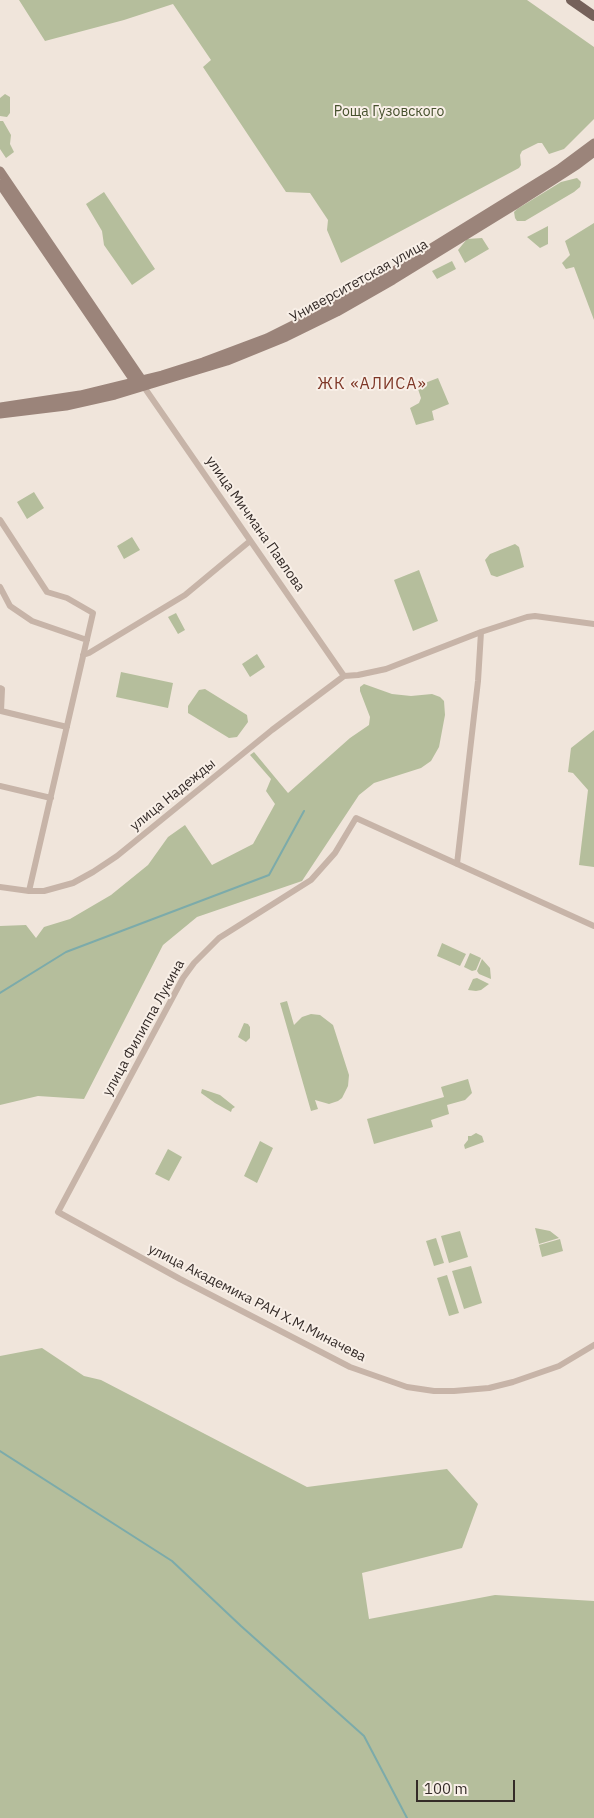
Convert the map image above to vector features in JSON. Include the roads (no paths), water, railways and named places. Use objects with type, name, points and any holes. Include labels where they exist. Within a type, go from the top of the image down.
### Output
[{"type":"main road","points":[[572,0],[594,16]]},
{"type":"main road","name":"Университетская улица","points":[[576,162],[594,143]]},
{"type":"main road","name":"Университетская улица","points":[[0,407],[80,395],[140,383],[227,361],[359,296],[594,152]]},
{"type":"main road","name":"улица Мичмана Павлова","points":[[0,171],[14,198],[140,383]]},
{"type":"main road","name":"улица Мичмана Павлова","points":[[0,184],[14,198]]},
{"type":"main road","name":"Университетская улица","points":[[0,414],[66,406],[140,383]]},
{"type":"street","name":"улица Мичмана Павлова","points":[[140,383],[344,676]]},
{"type":"street","points":[[0,520],[47,592],[67,598],[93,613],[30,891]]},
{"type":"street","points":[[83,655],[185,595],[250,541]]},
{"type":"street","points":[[0,587],[10,606],[32,621],[87,640]]},
{"type":"street","points":[[344,676],[386,669],[481,632],[527,617],[535,616],[594,624]]},
{"type":"street","points":[[456,864],[478,681],[481,632]]},
{"type":"street","name":"улица Надежды","points":[[0,888],[30,891],[58,888],[73,883],[93,872],[117,856],[272,730],[344,676]]},
{"type":"street","points":[[0,688],[2,689],[1,711],[67,727]]},
{"type":"street","points":[[0,786],[51,798]]},
{"type":"street","name":"улица Филиппа Лукина","points":[[58,1212],[184,978],[200,956],[219,938],[311,880],[335,853],[356,818],[594,926]]},
{"type":"street","name":"улица Академика РАН Х.М.Миначева","points":[[58,1212],[180,1279],[350,1367],[407,1387],[434,1391],[489,1388],[559,1366],[594,1345]]},
{"type":"waterway","points":[[0,993],[66,952],[269,875],[304,811]]},
{"type":"waterway","points":[[0,1451],[172,1561],[241,1626],[364,1736],[407,1818]]},
{"type":"district","name":"ЖК «АЛИСА»","points":[[372,384]]},
{"type":"park label","name":"Роща Гузовского","points":[[389,112]]}]
